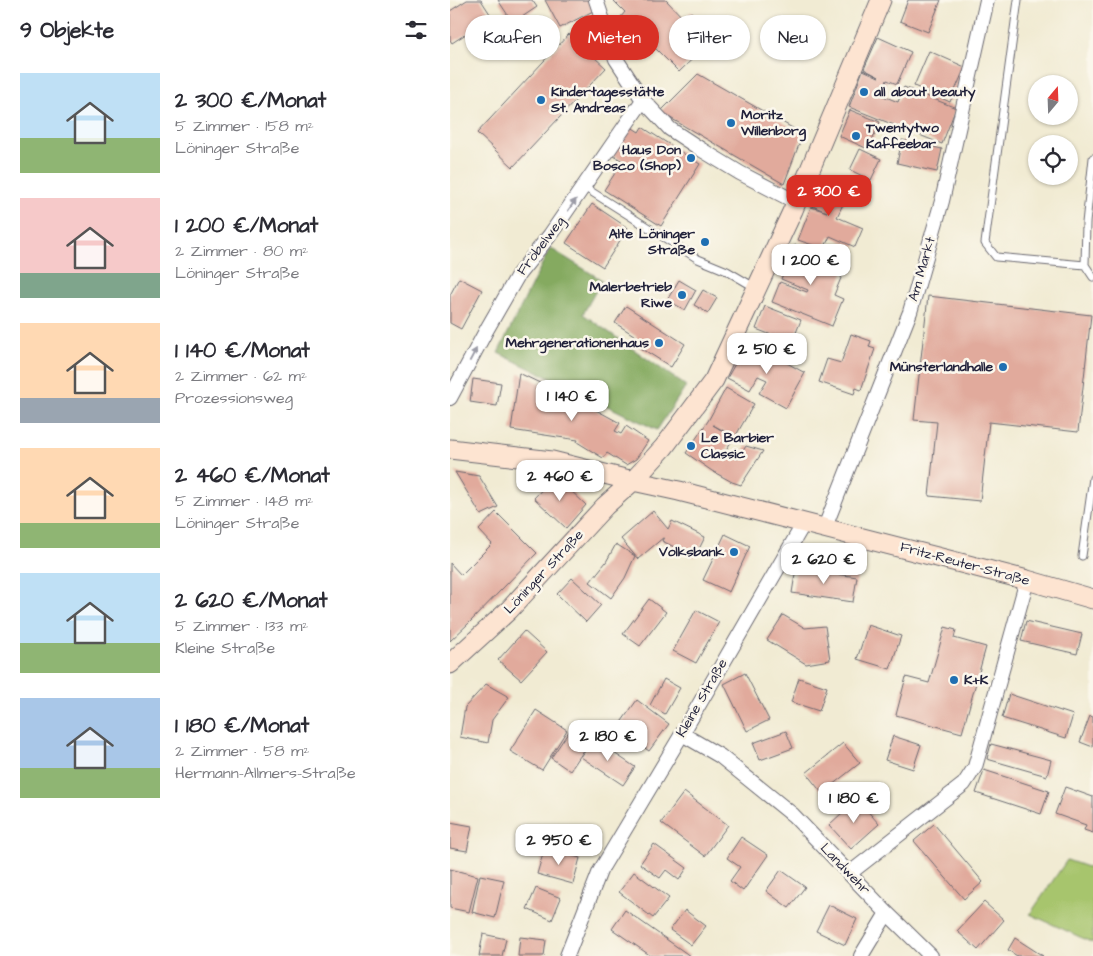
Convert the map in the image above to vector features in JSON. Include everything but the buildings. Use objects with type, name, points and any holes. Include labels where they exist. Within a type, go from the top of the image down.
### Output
[{"type":"street","points":[[596,0],[616,59],[643,100],[670,129],[740,173],[796,202]]},
{"type":"street","name":"Löninger Straße","points":[[450,664],[509,610],[599,513],[633,481],[664,447],[714,380],[796,202],[881,0]]},
{"type":"street","name":"Am Markt","points":[[825,527],[910,312],[942,201],[987,0]]},
{"type":"street","name":"Fröbelweg","points":[[450,398],[518,275],[550,235],[643,100]]},
{"type":"street","name":"Fritz-Reuter-Straße","points":[[450,449],[552,461],[633,481],[680,490],[1027,580],[1093,599]]},
{"type":"street","name":"Kleine Straße","points":[[566,956],[600,871],[804,523]]},
{"type":"street","points":[[850,873],[964,784],[975,767],[1027,580]]},
{"type":"street","name":"Landwehr","points":[[682,734],[720,756],[793,815],[931,956]]},
{"type":"street","points":[[861,956],[887,913]]},
{"type":"lane","points":[[1018,0],[985,243],[996,257],[1085,264]]},
{"type":"lane","points":[[1093,158],[1086,223],[1085,264],[1093,277]]},
{"type":"lane","points":[[584,187],[698,259],[757,288]]},
{"type":"lane","points":[[1082,556],[1093,478]]},
{"type":"green space","points":[[550,248],[602,280],[583,314],[686,386],[657,430],[498,353]]},
{"type":"green space","points":[[1067,860],[1093,869],[1093,943],[1030,914]]},
{"type":"place","name":"all about beauty","points":[[864,92]]},
{"type":"place","name":"Kindertagesstätte St. Andreas","points":[[541,100]]},
{"type":"place","name":"Moritz Willenborg","points":[[731,123]]},
{"type":"place","name":"Twentytwo Kaffeebar","points":[[856,136]]},
{"type":"place","name":"Haus Don Bosco (Shop)","points":[[691,158]]},
{"type":"place","name":"Alte Löninger Straße","points":[[705,242]]},
{"type":"place","name":"Malerbetrieb Riwe","points":[[682,295]]},
{"type":"place","name":"Mehrgenerationenhaus","points":[[659,343]]},
{"type":"place","name":"Münsterlandhalle","points":[[1003,367]]},
{"type":"place","name":"Le Barbier Classic","points":[[691,446]]},
{"type":"place","name":"Volksbank","points":[[734,552]]},
{"type":"place","name":"K+K","points":[[954,680]]}]
